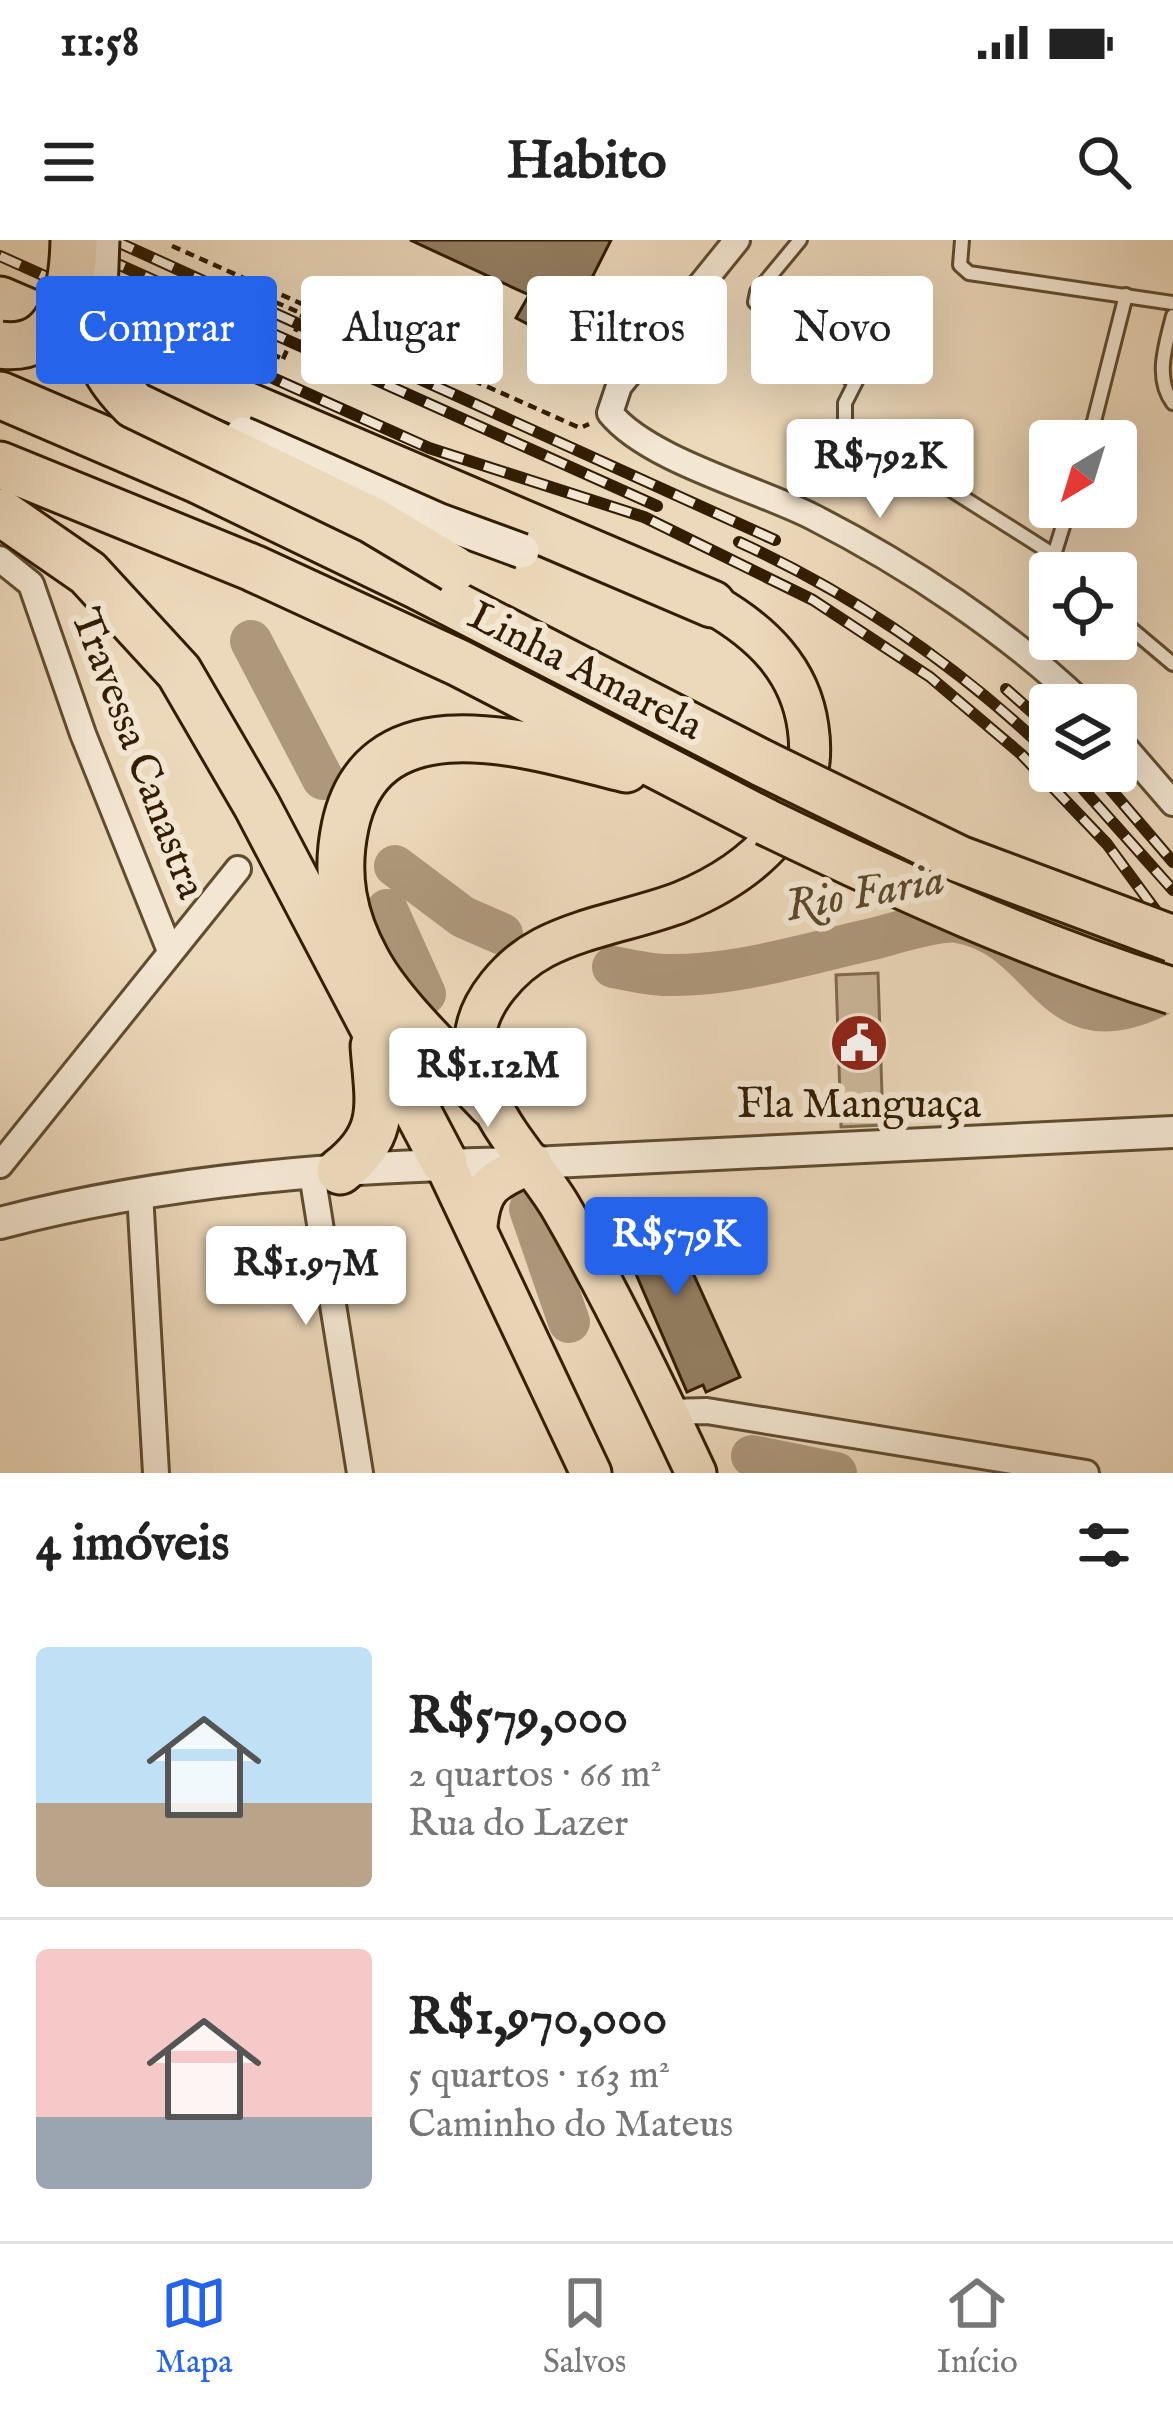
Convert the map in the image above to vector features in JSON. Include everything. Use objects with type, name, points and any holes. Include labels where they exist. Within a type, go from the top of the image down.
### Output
[{"type":"highway","points":[[0,345],[28,344],[57,324],[73,280],[74,240]]},
{"type":"highway","points":[[0,300],[712,604]]},
{"type":"highway","points":[[113,384],[158,420],[338,502],[454,569],[640,701]]},
{"type":"highway","name":"Linha Amarela","points":[[0,395],[216,488],[959,860],[1173,939]]},
{"type":"highway","name":"Linha Amarela","points":[[0,465],[253,568],[439,653],[684,782],[964,915],[1173,991]]},
{"type":"highway","points":[[0,512],[88,573],[178,672],[257,806],[444,1162]]},
{"type":"highway","points":[[491,1104],[392,994],[368,963],[351,926],[339,870],[347,818],[358,793],[376,769],[399,752],[428,740],[472,736],[684,782]]},
{"type":"highway","points":[[326,1172],[363,1151],[377,1124],[372,1025]]},
{"type":"main road","points":[[101,276],[102,240]]},
{"type":"main road","points":[[145,384],[168,401],[440,521],[522,551]]},
{"type":"main road","points":[[688,1465],[667,1412],[579,1240],[491,1104],[477,1065],[475,1039],[481,1012],[499,985],[543,948],[684,901],[726,878],[774,844],[807,786],[811,745],[794,680],[769,642],[712,604]]},
{"type":"main road","points":[[444,1162],[591,1473]]},
{"type":"main road","points":[[477,1226],[484,1193],[495,1180],[532,1162]]},
{"type":"street","points":[[737,240],[619,386],[610,413],[636,439],[812,517],[946,594],[1058,684]]},
{"type":"street","name":"Travessa Canastra","points":[[0,559],[31,584],[83,734],[170,951]]},
{"type":"street","points":[[1137,761],[1173,803]]},
{"type":"street","points":[[0,1165],[238,869]]},
{"type":"street","points":[[0,1223],[140,1193],[444,1162],[532,1162],[1173,1132]]},
{"type":"street","points":[[326,1172],[360,1473]]},
{"type":"street","points":[[140,1193],[156,1473]]},
{"type":"street","points":[[667,1412],[707,1412],[1086,1473]]},
{"type":"lane","points":[[770,276],[800,240]]},
{"type":"lane","points":[[962,240],[960,265],[969,273],[1173,302]]},
{"type":"lane","points":[[1094,420],[1126,295]]},
{"type":"lane","points":[[1173,316],[1162,356],[1168,398],[1173,403]]},
{"type":"lane","points":[[853,384],[843,416],[845,429],[1049,552]]},
{"type":"lane","points":[[1137,634],[1173,664]]},
{"type":"path","points":[[172,246],[301,302]]},
{"type":"path","points":[[277,356],[283,359],[301,318]]},
{"type":"path","points":[[484,384],[580,428],[610,413]]},
{"type":"shaded area","name":"Fla Manguaça","points":[[878,973],[883,1125],[841,1127],[836,975]]},
{"type":"building","points":[[410,240],[611,240],[593,276],[527,276],[527,294],[503,283],[503,276],[488,276]]},
{"type":"building","points":[[527,299],[527,324],[516,318]]},
{"type":"building","points":[[660,1200],[740,1377],[706,1392],[703,1385],[687,1392],[613,1221]]},
{"type":"waterway","name":"Rio Faria","points":[[251,641],[323,779]]},
{"type":"waterway","name":"Rio Faria","points":[[395,866],[463,917],[502,934]]},
{"type":"waterway","points":[[387,910],[425,994]]},
{"type":"waterway","name":"Rio Faria","points":[[613,967],[661,975],[718,972],[958,922],[989,932],[1014,949],[1075,1003],[1100,1010],[1131,1006],[1173,988]]},
{"type":"waterway","points":[[530,1209],[569,1322]]},
{"type":"waterway","points":[[752,1456],[836,1473]]},
{"type":"railway","points":[[64,240],[657,506]]},
{"type":"railway","points":[[113,240],[775,540]]},
{"type":"railway","points":[[0,256],[429,448],[644,517],[813,600],[930,677],[1021,754],[1107,844],[1173,934]]},
{"type":"railway","points":[[739,542],[864,609],[942,662],[1029,735]]},
{"type":"railway","points":[[1006,689],[1029,709]]},
{"type":"railway","points":[[1086,792],[1173,890]]},
{"type":"railway","points":[[1113,792],[1173,862]]},
{"type":"place","name":"Fla Manguaça","points":[[859,1043]]}]
